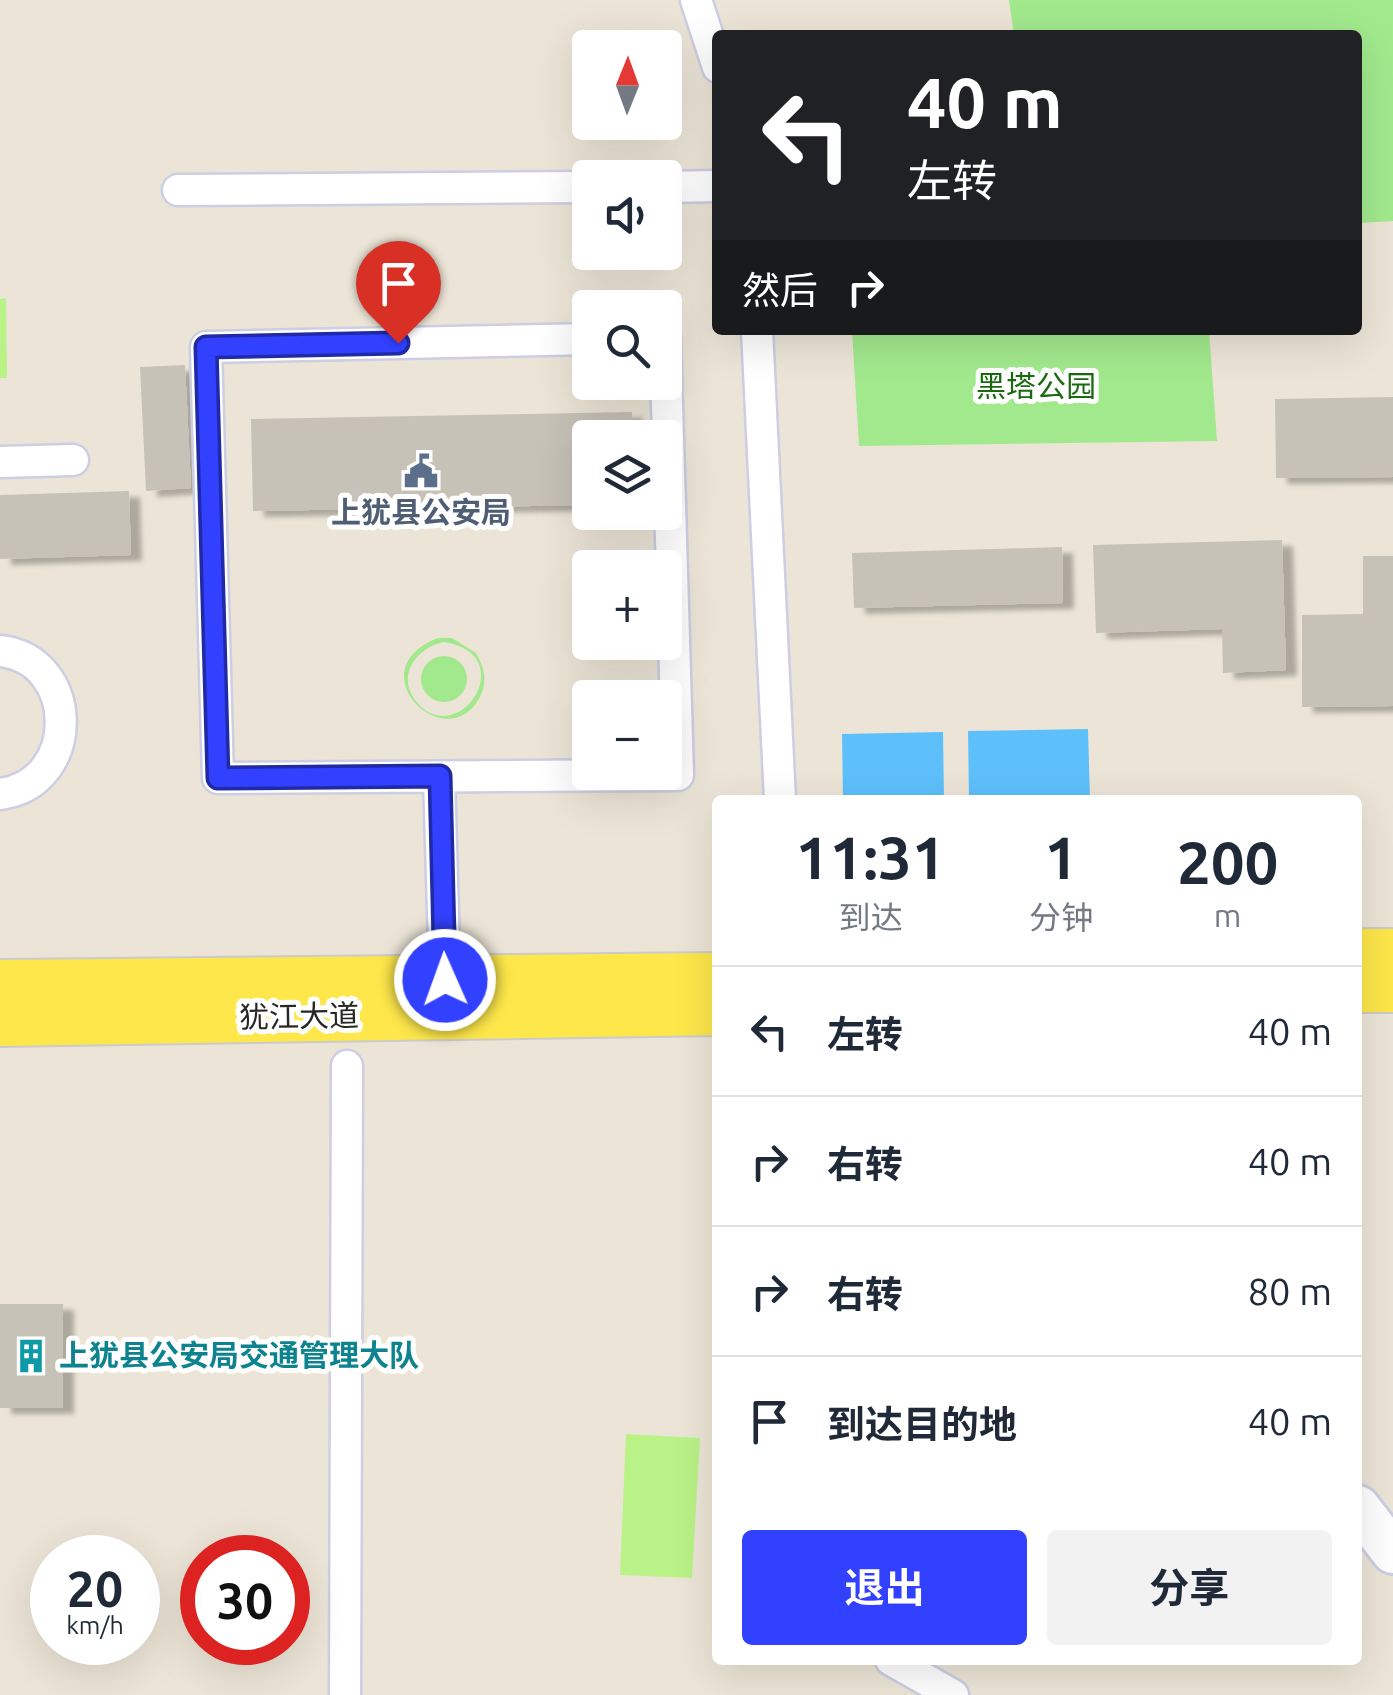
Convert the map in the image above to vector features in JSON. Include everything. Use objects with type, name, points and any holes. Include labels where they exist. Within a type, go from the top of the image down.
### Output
[{"type":"main road","points":[[1362,954],[1393,952]]},
{"type":"main road","name":"犹江大道","points":[[0,984],[712,976]]},
{"type":"main road","points":[[1362,988],[1393,988]]},
{"type":"main road","name":"犹江大道","points":[[0,1022],[712,1010]]},
{"type":"street","points":[[696,0],[712,49]]},
{"type":"street","points":[[682,186],[712,186]]},
{"type":"street","points":[[178,190],[572,187]]},
{"type":"street","points":[[757,335],[780,795]]},
{"type":"street","points":[[572,339],[206,347],[218,778],[678,775],[667,400]]},
{"type":"street","points":[[0,462],[73,460]]},
{"type":"street","points":[[0,651],[23,658],[46,676],[63,717],[59,746],[44,772],[20,789],[0,794]]},
{"type":"street","points":[[440,776],[445,980]]},
{"type":"street","points":[[345,1695],[348,1066]]},
{"type":"street","points":[[1362,1512],[1393,1552]]},
{"type":"street","points":[[900,1665],[953,1695]]},
{"type":"green space","points":[[1009,0],[1393,0],[1393,221],[1362,223],[1362,30],[1013,30]]},
{"type":"green space","points":[[6,298],[7,378],[0,378],[0,299]]},
{"type":"green space","name":"黑塔公园","points":[[852,335],[1209,335],[1217,441],[859,446]]},
{"type":"green space","points":[[438,638],[452,638],[476,653],[483,669],[484,685],[480,697],[465,714],[447,719],[430,714],[415,703],[406,687],[405,670],[415,652]],"holes":[[[444,642],[467,650],[479,664],[481,680],[475,696],[463,709],[448,716],[431,714],[410,690],[413,663],[426,650]]]},
{"type":"green space","points":[[444,656],[460,663],[467,679],[460,695],[444,702],[428,695],[421,679],[428,663]]},
{"type":"green space","points":[[626,1434],[700,1438],[692,1578],[620,1575]]},
{"type":"water","points":[[1088,729],[1090,795],[969,795],[968,731]]},
{"type":"water","points":[[943,732],[944,795],[843,795],[842,734]]},
{"type":"building","points":[[185,365],[191,488],[146,491],[140,367]]},
{"type":"building","points":[[1393,397],[1393,477],[1276,478],[1275,399]]},
{"type":"building","name":"上犹县公安局","points":[[632,412],[632,420],[572,420],[572,505],[253,511],[251,419]]},
{"type":"building","points":[[129,491],[131,555],[0,559],[0,495]]},
{"type":"building","points":[[1282,540],[1286,670],[1223,673],[1222,629],[1096,633],[1093,545]]},
{"type":"building","points":[[1062,547],[1063,603],[854,608],[852,553]]},
{"type":"building","points":[[1363,556],[1393,556],[1393,706],[1302,707],[1302,615],[1363,614]]},
{"type":"building","name":"上犹县公安局交通管理大队","points":[[0,1304],[63,1304],[63,1408],[0,1408]]},
{"type":"place","name":"上犹县公安局","points":[[421,471]]},
{"type":"place","name":"上犹县公安局交通管理大队","points":[[31,1356]]},
{"type":"route","points":[[398,343],[206,347],[218,778],[440,776],[445,980]]}]
